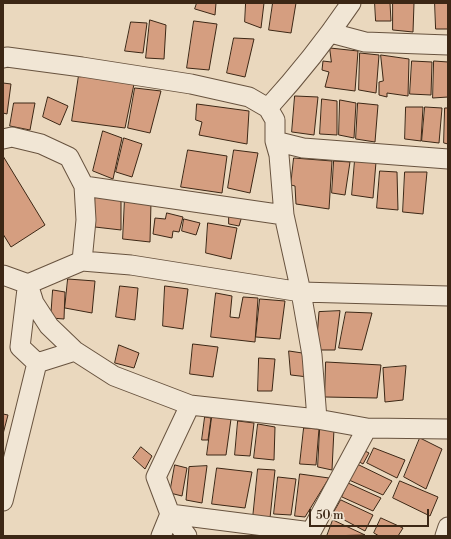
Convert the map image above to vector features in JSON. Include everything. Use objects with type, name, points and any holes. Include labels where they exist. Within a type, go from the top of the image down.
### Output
[{"type":"street","points":[[268,108],[296,77],[331,33],[351,3]]},
{"type":"street","points":[[331,33],[365,42],[448,45]]},
{"type":"street","points":[[3,58],[7,57],[82,67],[191,84],[249,97],[268,108],[275,120],[275,141],[279,155],[284,215],[312,355],[317,419]]},
{"type":"street","points":[[3,139],[12,137],[41,144],[69,157],[84,186],[86,220],[82,261]]},
{"type":"street","points":[[275,141],[303,148],[448,159]]},
{"type":"street","points":[[84,186],[284,215]]},
{"type":"street","points":[[3,275],[28,284],[82,261],[131,265],[300,292],[448,296]]},
{"type":"street","points":[[28,284],[34,303],[49,326],[75,351],[114,376],[190,405],[317,419],[367,428],[448,429]]},
{"type":"street","points":[[28,284],[20,347],[37,364]]},
{"type":"street","points":[[37,364],[75,351]]},
{"type":"street","points":[[3,501],[37,364]]},
{"type":"street","points":[[187,536],[170,514],[156,477],[190,405]]},
{"type":"street","points":[[170,514],[310,534],[367,428]]},
{"type":"street","points":[[161,536],[170,514]]},
{"type":"building","points":[[197,3],[216,3],[215,15],[195,9]]},
{"type":"building","points":[[246,3],[264,3],[261,28],[245,22]]},
{"type":"building","points":[[273,3],[296,3],[291,33],[269,30]]},
{"type":"building","points":[[375,3],[390,3],[391,21],[376,21]]},
{"type":"building","points":[[393,3],[414,3],[413,32],[393,30]]},
{"type":"building","points":[[435,3],[448,3],[448,29],[436,29]]},
{"type":"building","points":[[150,20],[166,25],[164,59],[146,58]]},
{"type":"building","points":[[194,21],[217,24],[209,70],[187,68]]},
{"type":"building","points":[[131,22],[147,23],[143,53],[125,51]]},
{"type":"building","points":[[234,38],[254,39],[245,77],[227,73]]},
{"type":"building","points":[[330,48],[358,51],[355,91],[325,87],[329,72],[322,70],[323,61],[331,62]]},
{"type":"building","points":[[360,53],[379,55],[376,93],[359,90]]},
{"type":"building","points":[[381,55],[409,59],[408,96],[387,93],[387,97],[379,95],[379,82],[383,81]]},
{"type":"building","points":[[412,61],[432,62],[431,95],[410,94]]},
{"type":"building","points":[[434,61],[448,62],[448,97],[433,98]]},
{"type":"building","points":[[79,75],[134,84],[125,128],[72,121]]},
{"type":"building","points":[[3,83],[11,84],[7,114],[3,113]]},
{"type":"building","points":[[135,88],[161,91],[150,133],[128,128]]},
{"type":"building","points":[[295,96],[318,97],[314,135],[292,132]]},
{"type":"building","points":[[48,97],[68,106],[60,125],[43,117]]},
{"type":"building","points":[[322,99],[337,101],[337,135],[320,134]]},
{"type":"building","points":[[340,100],[356,103],[354,138],[339,135]]},
{"type":"building","points":[[14,103],[35,103],[30,130],[10,126]]},
{"type":"building","points":[[358,103],[378,105],[375,142],[356,139]]},
{"type":"building","points":[[197,104],[249,111],[247,144],[199,135],[202,122],[196,120]]},
{"type":"building","points":[[406,107],[423,107],[421,141],[405,139]]},
{"type":"building","points":[[425,107],[442,108],[439,143],[422,141]]},
{"type":"building","points":[[445,108],[448,108],[448,144],[444,143]]},
{"type":"building","points":[[103,131],[122,138],[113,179],[93,171]]},
{"type":"building","points":[[124,138],[142,144],[132,177],[116,172]]},
{"type":"building","points":[[188,150],[227,156],[222,193],[181,187]]},
{"type":"building","points":[[234,150],[258,153],[250,193],[228,188]]},
{"type":"building","points":[[3,156],[45,225],[11,247],[3,234]]},
{"type":"building","points":[[294,158],[332,161],[329,209],[296,204],[295,186],[291,185]]},
{"type":"building","points":[[355,160],[376,162],[373,198],[352,195]]},
{"type":"building","points":[[334,161],[350,162],[345,195],[332,193]]},
{"type":"building","points":[[380,171],[397,172],[398,210],[377,208]]},
{"type":"building","points":[[405,172],[427,172],[423,214],[403,212]]},
{"type":"building","points":[[95,192],[121,195],[121,230],[95,227]]},
{"type":"building","points":[[125,197],[151,202],[150,242],[123,239]]},
{"type":"building","points":[[167,213],[183,217],[179,232],[173,231],[172,238],[153,234],[155,218],[165,219]]},
{"type":"building","points":[[229,214],[242,216],[239,226],[229,224]]},
{"type":"building","points":[[184,219],[200,223],[196,235],[182,231]]},
{"type":"building","points":[[208,223],[237,228],[231,259],[206,253]]},
{"type":"building","points":[[68,279],[95,281],[92,313],[65,308]]},
{"type":"building","points":[[120,286],[138,288],[135,320],[116,317]]},
{"type":"building","points":[[165,286],[188,289],[183,329],[163,326]]},
{"type":"building","points":[[53,290],[65,292],[64,319],[51,318]]},
{"type":"building","points":[[216,293],[232,296],[230,317],[239,318],[243,297],[258,298],[255,342],[211,337]]},
{"type":"building","points":[[260,299],[285,301],[280,339],[256,337]]},
{"type":"building","points":[[340,311],[335,350],[316,350],[319,312]]},
{"type":"building","points":[[346,312],[372,313],[362,350],[339,348]]},
{"type":"building","points":[[193,344],[218,347],[213,377],[190,374]]},
{"type":"building","points":[[119,345],[139,353],[134,368],[115,363]]},
{"type":"building","points":[[289,351],[309,354],[308,377],[291,375]]},
{"type":"building","points":[[259,358],[275,359],[272,391],[258,391]]},
{"type":"building","points":[[326,362],[381,365],[377,398],[325,397]]},
{"type":"building","points":[[406,366],[403,400],[385,402],[383,368]]},
{"type":"building","points":[[3,414],[8,415],[3,434]]},
{"type":"building","points":[[205,417],[211,418],[208,440],[202,440]]},
{"type":"building","points":[[212,417],[231,419],[226,455],[207,455]]},
{"type":"building","points":[[238,421],[254,423],[250,456],[235,455]]},
{"type":"building","points":[[258,424],[275,427],[274,460],[254,458]]},
{"type":"building","points":[[304,428],[319,429],[316,465],[300,464]]},
{"type":"building","points":[[320,429],[334,429],[332,470],[318,467]]},
{"type":"building","points":[[420,438],[442,449],[426,489],[404,477]]},
{"type":"building","points":[[141,447],[152,456],[145,469],[133,458]]},
{"type":"building","points":[[374,448],[405,460],[397,478],[367,463]]},
{"type":"building","points":[[361,449],[369,453],[363,464],[356,460]]},
{"type":"building","points":[[357,464],[392,481],[383,495],[349,480]]},
{"type":"building","points":[[175,465],[187,468],[182,496],[170,493]]},
{"type":"building","points":[[207,466],[202,503],[186,500],[189,467]]},
{"type":"building","points":[[217,468],[252,472],[245,508],[212,504]]},
{"type":"building","points":[[258,469],[275,470],[270,518],[253,518]]},
{"type":"building","points":[[300,474],[329,478],[305,517],[295,516]]},
{"type":"building","points":[[278,477],[296,479],[291,515],[274,514]]},
{"type":"building","points":[[400,481],[438,497],[430,516],[393,498]]},
{"type":"building","points":[[348,483],[381,498],[373,511],[342,497]]},
{"type":"building","points":[[341,500],[373,515],[365,531],[333,514]]},
{"type":"building","points":[[381,518],[403,528],[398,536],[379,536],[374,533]]},
{"type":"building","points":[[333,520],[365,535],[327,536]]}]
